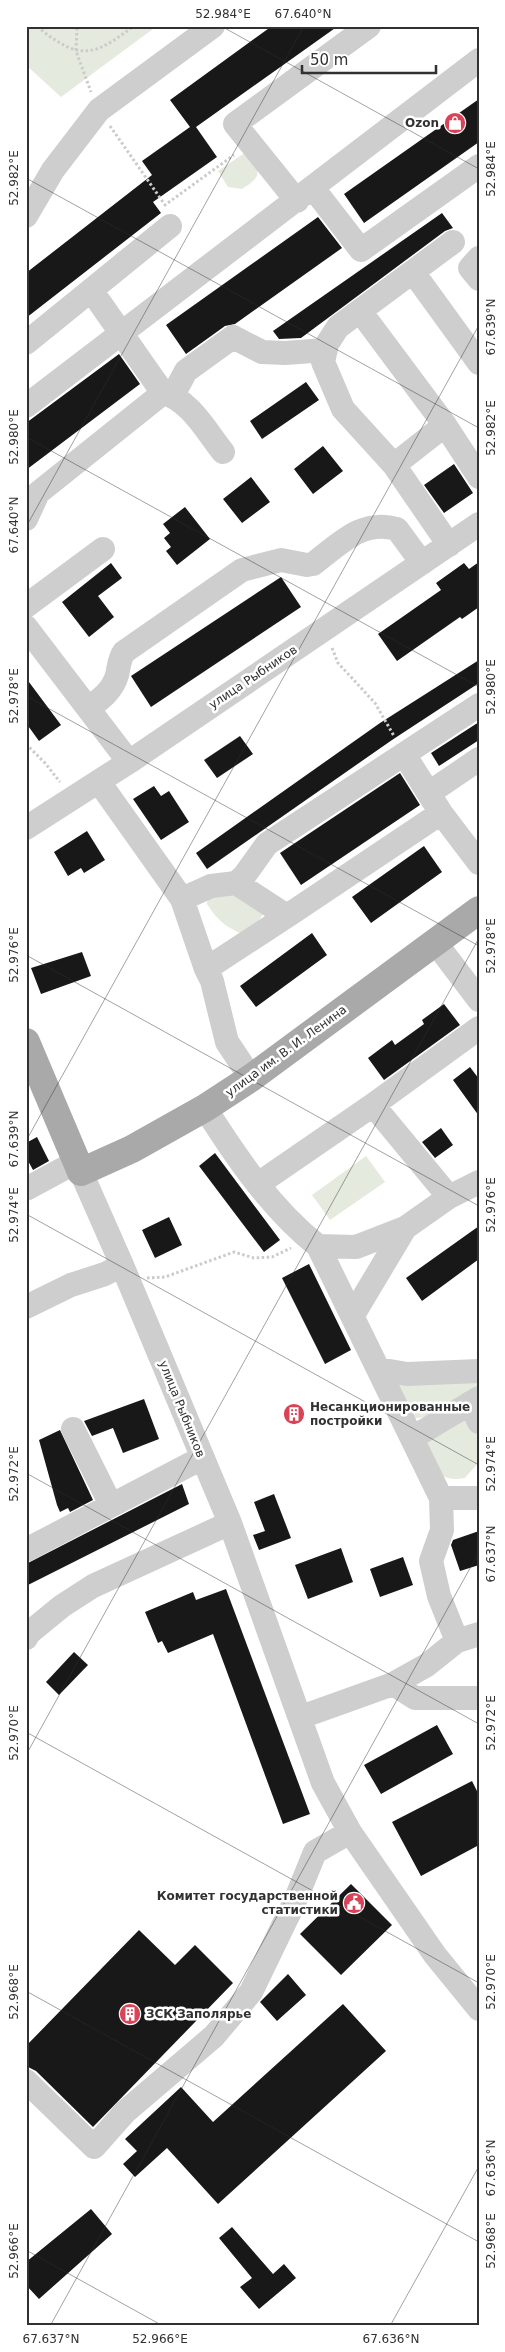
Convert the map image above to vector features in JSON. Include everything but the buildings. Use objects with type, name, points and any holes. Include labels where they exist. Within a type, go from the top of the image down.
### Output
[{"type":"main road","name":"улица им. В. И. Ленина","points":[[78,1167],[132,1148],[205,1108],[251,1078],[479,910]]},
{"type":"main road","name":"улица Рыбников","points":[[26,1042],[34,1084],[78,1167]]},
{"type":"street","points":[[26,216],[53,170],[99,110],[212,26]]},
{"type":"street","points":[[369,26],[235,124],[250,144],[305,194],[361,250],[479,166]]},
{"type":"street","points":[[26,406],[479,60]]},
{"type":"street","points":[[26,343],[170,226]]},
{"type":"street","points":[[449,545],[394,465],[343,409],[324,362],[326,344],[338,327],[453,242]]},
{"type":"street","points":[[479,258],[470,268],[479,279]]},
{"type":"street","points":[[413,272],[479,363]]},
{"type":"street","points":[[91,290],[168,394],[183,402],[223,452]]},
{"type":"street","points":[[360,311],[476,465]]},
{"type":"street","points":[[26,519],[38,493],[168,394],[186,371],[233,337],[262,352],[285,353],[326,350]]},
{"type":"street","points":[[394,465],[445,425]]},
{"type":"street","name":"улица Рыбников","points":[[26,828],[129,762],[479,524]]},
{"type":"street","points":[[89,708],[105,696],[115,682],[120,658],[124,652],[242,570],[281,560],[306,565],[313,564],[364,528],[376,525],[397,529],[422,563]]},
{"type":"street","points":[[26,606],[103,549]]},
{"type":"street","points":[[26,627],[129,762]]},
{"type":"street","points":[[182,899],[211,886],[236,883],[244,876],[267,844],[479,705]]},
{"type":"street","points":[[404,754],[441,813],[479,863]]},
{"type":"street","points":[[429,793],[479,759]]},
{"type":"street","points":[[99,782],[182,899],[212,982],[226,1042],[251,1078]]},
{"type":"street","points":[[206,969],[441,813]]},
{"type":"street","points":[[236,883],[287,916]]},
{"type":"street","points":[[435,942],[479,1000]]},
{"type":"street","points":[[258,1184],[373,1105],[479,1028]]},
{"type":"street","points":[[373,1105],[449,1196]]},
{"type":"street","points":[[205,1108],[258,1184],[314,1242],[353,1315],[442,1498],[442,1530],[431,1561],[439,1596],[468,1637],[427,1665],[393,1684],[301,1717]]},
{"type":"street","points":[[26,1189],[78,1167]]},
{"type":"street","name":"улица Рыбников","points":[[78,1167],[126,1274],[230,1523],[301,1717],[323,1783],[350,1832],[435,1956],[479,2009]]},
{"type":"street","points":[[314,1242],[356,1247],[405,1228],[449,1196],[478,1186]]},
{"type":"street","points":[[353,1315],[405,1228]]},
{"type":"street","points":[[26,1307],[71,1285],[105,1274],[126,1274]]},
{"type":"street","points":[[378,1369],[407,1374],[479,1371]]},
{"type":"street","points":[[412,1438],[476,1408]]},
{"type":"street","points":[[73,1429],[111,1505]]},
{"type":"street","points":[[26,1550],[202,1458]]},
{"type":"street","points":[[442,1498],[479,1498]]},
{"type":"street","points":[[26,1638],[29,1632],[62,1606],[94,1586],[230,1523]]},
{"type":"street","points":[[393,1684],[415,1698],[479,1698]]},
{"type":"street","points":[[26,2081],[94,2147],[125,2112],[214,2036],[251,1992],[295,1901],[315,1852],[350,1832]]},
{"type":"path","points":[[38,26],[51,38],[76,51],[94,51],[134,26]]},
{"type":"path","points":[[78,27],[76,51],[85,79],[99,110],[165,204],[250,144]]},
{"type":"path","points":[[331,640],[338,664],[374,703],[404,754]]},
{"type":"path","points":[[26,744],[62,784]]},
{"type":"path","points":[[126,1274],[165,1277],[234,1252],[254,1258],[272,1257],[314,1242]]},
{"type":"shaded area","points":[[26,26],[157,26],[61,97],[26,65]]},
{"type":"shaded area","points":[[246,152],[257,169],[257,176],[242,189],[228,187],[218,171]]},
{"type":"shaded area","points":[[224,887],[266,910],[255,926],[240,933],[221,921],[214,913],[207,904],[208,895]]},
{"type":"shaded area","points":[[366,1156],[385,1182],[330,1220],[312,1195]]},
{"type":"shaded area","points":[[479,1377],[479,1388],[433,1417],[414,1418],[390,1378]]},
{"type":"shaded area","points":[[461,1415],[479,1430],[479,1462],[465,1478],[447,1478],[435,1470],[419,1440]]},
{"type":"place","name":"Ozon","points":[[455,123]]},
{"type":"place","name":"Несанкционированные постройки","points":[[294,1414]]},
{"type":"place","name":"Комитет государственной статистики","points":[[354,1903]]},
{"type":"place","name":"ЗСК Заполярье","points":[[130,2014]]}]
